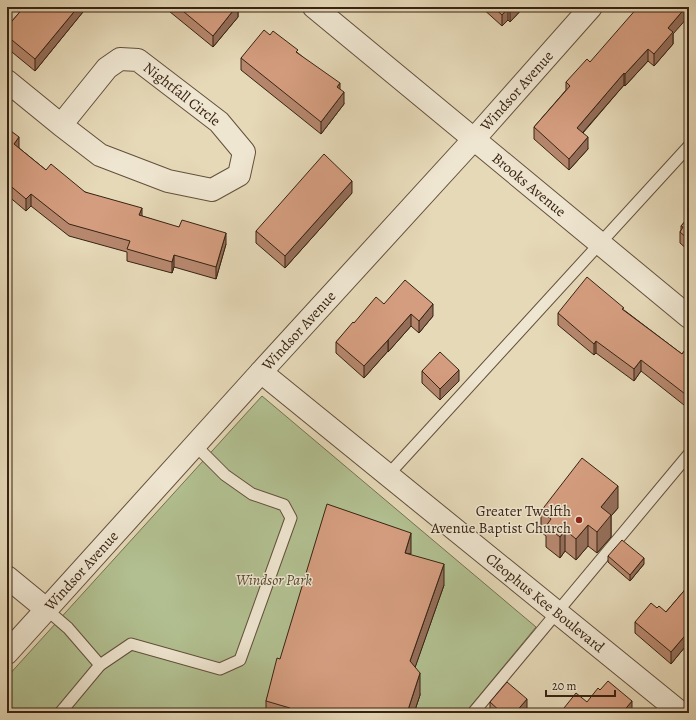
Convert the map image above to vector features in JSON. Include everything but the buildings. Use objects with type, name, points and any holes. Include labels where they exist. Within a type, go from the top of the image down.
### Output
[{"type":"street","name":"Brooks Avenue","points":[[314,7],[689,317]]},
{"type":"street","name":"Windsor Avenue","points":[[7,653],[474,139],[591,7]]},
{"type":"street","name":"Nightfall Circle","points":[[7,81],[61,125],[100,155],[168,181],[212,190],[239,175],[244,152],[219,122],[138,60],[120,59],[107,68],[61,125]]},
{"type":"street","name":"Cleophus Kee Boulevard","points":[[261,372],[681,713]]},
{"type":"street","points":[[7,577],[46,609]]},
{"type":"lane","points":[[388,475],[689,146]]},
{"type":"lane","points":[[60,713],[100,665],[131,644],[220,669],[240,660],[291,518],[284,505],[252,494],[225,475],[195,445]]},
{"type":"lane","points":[[473,713],[689,454]]},
{"type":"lane","points":[[46,609],[68,628],[100,665]]},
{"type":"green space","name":"Windsor Park","points":[[262,396],[536,627],[465,713],[7,713],[7,677]]},
{"type":"place","name":"Greater Twelfth Avenue Baptist Church","points":[[579,520]]}]
